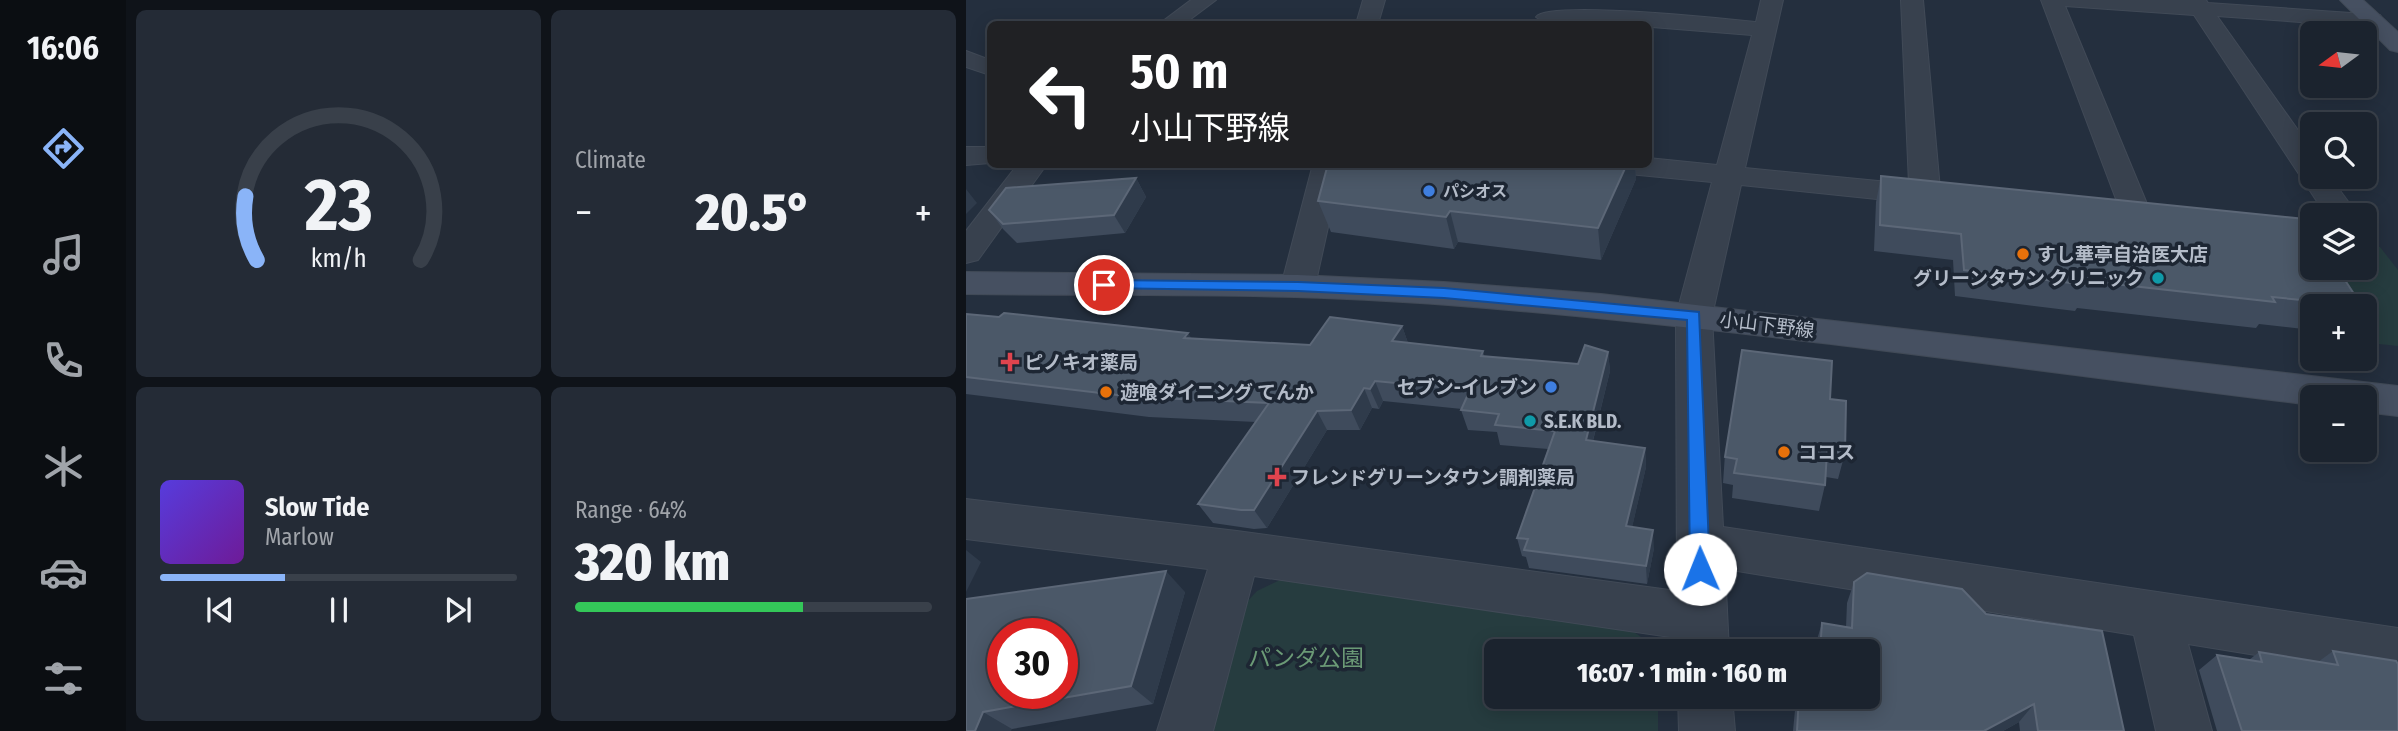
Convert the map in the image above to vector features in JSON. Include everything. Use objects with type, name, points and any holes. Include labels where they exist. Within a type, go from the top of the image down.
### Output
[{"type":"main road","points":[[2351,0],[2398,45]]},
{"type":"main road","name":"小山下野線","points":[[966,284],[1298,286],[1444,293],[1694,316],[2398,401]]},
{"type":"street","points":[[1174,21],[1205,0]]},
{"type":"street","points":[[1368,21],[1374,0]]},
{"type":"street","points":[[966,519],[1237,552],[1702,635],[1694,316],[1772,0]]},
{"type":"street","points":[[1652,167],[1938,196],[1912,0]]},
{"type":"street","points":[[2052,0],[2137,216]]},
{"type":"street","points":[[2064,0],[2198,5],[2372,20]]},
{"type":"street","points":[[2198,5],[2300,154]]},
{"type":"street","points":[[1546,14],[1577,14],[1765,29]]},
{"type":"street","points":[[966,58],[987,67]]},
{"type":"street","points":[[966,156],[987,155]]},
{"type":"street","points":[[966,253],[1030,168]]},
{"type":"street","points":[[1298,286],[1327,168]]},
{"type":"street","points":[[1700,544],[2398,653]]},
{"type":"street","points":[[1185,731],[1237,552]]},
{"type":"street","points":[[2155,616],[2184,731]]},
{"type":"street","points":[[1706,709],[1707,731]]},
{"type":"green space","points":[[2377,247],[2380,247],[2398,270],[2398,346],[2377,344],[2377,294],[2333,294],[2323,280],[2377,280]]},
{"type":"green space","name":"パンダ公園","points":[[1280,580],[1631,630],[1644,639],[1484,639],[1484,709],[1658,709],[1658,731],[1211,731],[1242,607],[1257,591]]},
{"type":"building","points":[[1327,168],[1625,168],[1598,228],[1450,211],[1446,217],[1318,201]]},
{"type":"building","points":[[1881,176],[2300,218],[2300,280],[2345,280],[2354,294],[2300,294],[2300,300],[2272,297],[2275,302],[2087,281],[2088,285],[1964,270],[1961,234],[1880,225]]},
{"type":"building","points":[[1136,178],[1114,215],[1003,224],[989,210],[1006,188]]},
{"type":"building","points":[[1004,313],[1188,333],[1184,338],[1310,345],[1330,317],[1402,326],[1392,341],[1483,351],[1481,356],[1578,364],[1585,345],[1608,352],[1586,440],[1645,448],[1626,526],[1653,530],[1646,566],[1524,550],[1528,539],[1517,538],[1555,431],[1495,425],[1499,414],[1461,410],[1470,390],[1375,381],[1370,389],[1364,388],[1351,410],[1317,411],[1254,510],[1198,504],[1269,403],[1134,397],[966,377],[966,314],[999,317]]},
{"type":"building","name":"ココス","points":[[1742,350],[1832,361],[1830,399],[1846,401],[1845,453],[1827,451],[1825,485],[1734,473],[1737,459],[1725,457]]},
{"type":"building","points":[[1166,571],[1131,686],[1078,695],[1078,618],[987,618],[987,709],[1000,709],[983,712],[975,731],[966,731],[966,599]]},
{"type":"building","points":[[1867,573],[1962,589],[1986,614],[2102,631],[2124,731],[2038,731],[2034,704],[1984,731],[1797,731],[1798,709],[1880,709],[1880,639],[1821,639],[1822,623],[1852,628],[1854,582]]},
{"type":"building","points":[[2333,651],[2396,661],[2398,731],[2242,731],[2217,655],[2262,662],[2259,652],[2338,665]]},
{"type":"place","name":"パシオス","points":[[1429,191]]},
{"type":"place","name":"すし華亭自治医大店","points":[[2023,254]]},
{"type":"place","name":"グリーンタウン クリニック","points":[[2158,278]]},
{"type":"place","name":"ピノキオ薬局","points":[[1010,362]]},
{"type":"place","name":"セブン-イレブン","points":[[1551,387]]},
{"type":"place","name":"遊喰ダイニング てんか","points":[[1106,392]]},
{"type":"place","name":"S.E.K BLD.","points":[[1530,421]]},
{"type":"place","name":"ココス","points":[[1784,452]]},
{"type":"place","name":"フレンドグリーンタウン調剤薬局","points":[[1277,477]]},
{"type":"route","points":[[1104,285],[1298,286],[1444,293],[1694,316],[1700,569]]}]
